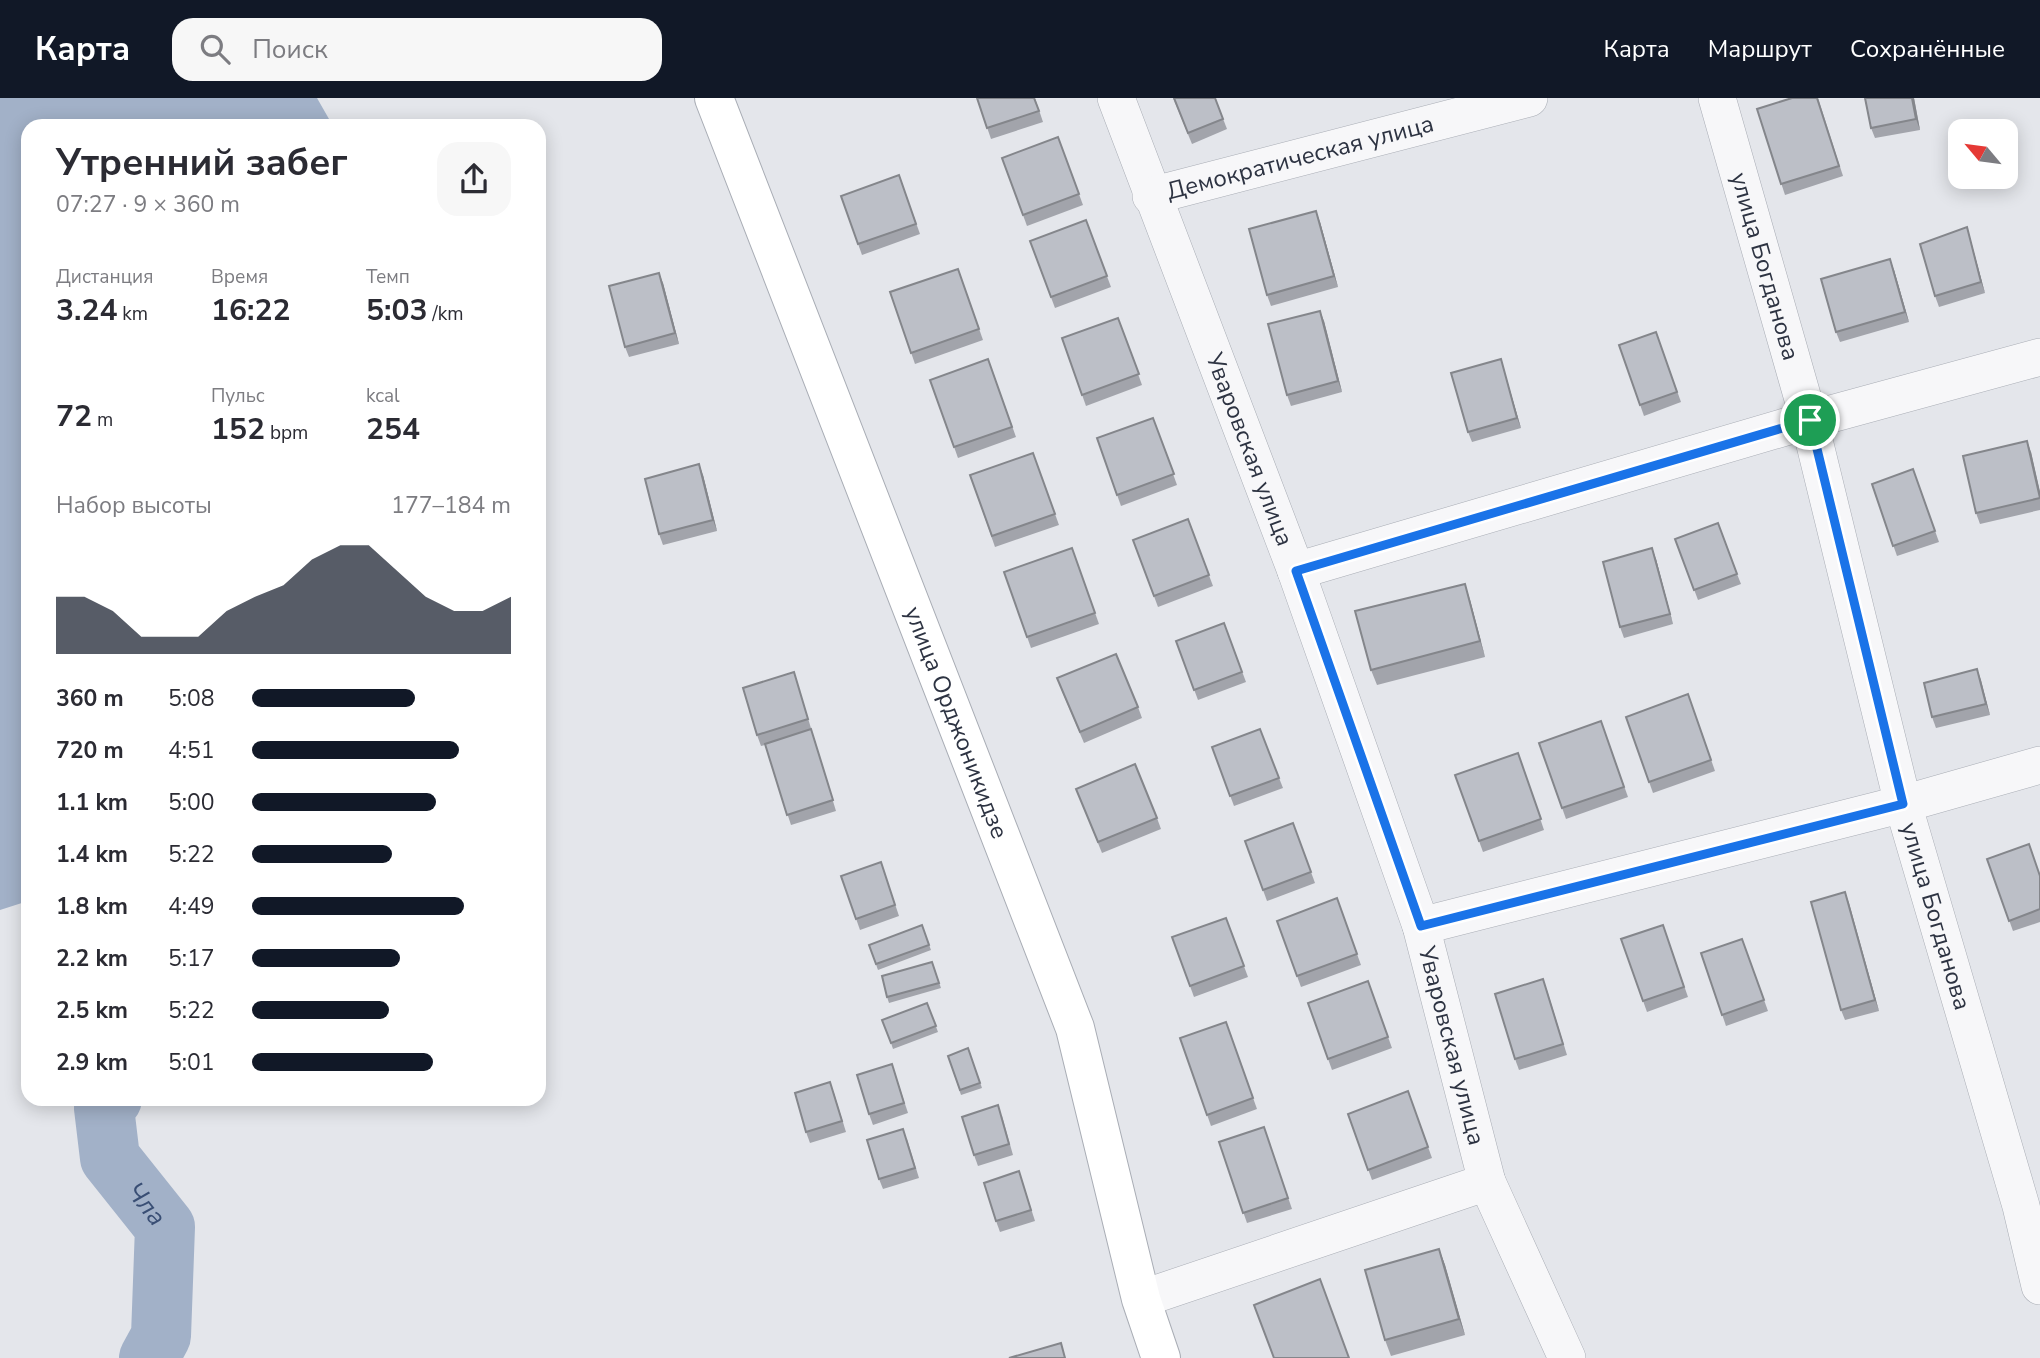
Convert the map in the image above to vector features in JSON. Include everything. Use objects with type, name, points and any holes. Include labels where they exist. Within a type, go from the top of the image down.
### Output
[{"type":"street","name":"улица Орджоникидзе","points":[[714,98],[1075,1028],[1142,1299],[1161,1358]]},
{"type":"street","name":"Уваровская улица","points":[[1116,98],[1151,196],[1296,571],[1421,926],[1487,1182],[1567,1358]]},
{"type":"street","name":"Демократическая улица","points":[[1151,196],[1529,98]]},
{"type":"street","name":"улица Богданова","points":[[1717,98],[1810,420],[1903,804],[2031,1203],[2040,1286]]},
{"type":"street","points":[[1296,571],[1810,420],[2040,357]]},
{"type":"street","points":[[1421,926],[1903,804],[2040,765]]},
{"type":"street","points":[[1142,1299],[1487,1182]]},
{"type":"water","points":[[0,98],[317,98],[329,119],[21,119],[21,903],[0,910]]},
{"type":"building","points":[[977,98],[1034,98],[1039,111],[987,128]]},
{"type":"building","points":[[1174,98],[1215,98],[1223,119],[1188,133]]},
{"type":"building","points":[[1792,98],[1817,98],[1839,166],[1781,184],[1757,109]]},
{"type":"building","points":[[1865,98],[1912,98],[1916,119],[1871,128]]},
{"type":"building","points":[[1058,137],[1079,194],[1023,215],[1002,158]]},
{"type":"building","points":[[899,175],[916,224],[858,244],[841,196]]},
{"type":"building","points":[[1316,211],[1334,276],[1267,295],[1249,229]]},
{"type":"building","points":[[1086,220],[1107,276],[1051,297],[1030,241]]},
{"type":"building","points":[[1967,227],[1981,282],[1935,296],[1920,244]]},
{"type":"building","points":[[1890,259],[1905,312],[1836,332],[1821,279]]},
{"type":"building","points":[[958,269],[979,329],[911,353],[890,292]]},
{"type":"building","points":[[659,273],[675,333],[625,347],[609,286]]},
{"type":"building","points":[[1320,311],[1338,381],[1287,395],[1268,324]]},
{"type":"building","points":[[1118,318],[1139,374],[1082,395],[1062,338]]},
{"type":"building","points":[[1656,332],[1677,392],[1640,405],[1619,345]]},
{"type":"building","points":[[988,359],[1012,427],[954,447],[930,380]]},
{"type":"building","points":[[1501,359],[1517,418],[1468,432],[1451,373]]},
{"type":"building","points":[[1153,418],[1174,474],[1117,495],[1097,438]]},
{"type":"building","points":[[2027,441],[2040,498],[1976,513],[1963,456]]},
{"type":"building","points":[[1033,453],[1055,514],[992,536],[970,475]]},
{"type":"building","points":[[699,464],[713,520],[659,534],[645,479]]},
{"type":"building","points":[[1913,469],[1935,531],[1893,546],[1872,484]]},
{"type":"building","points":[[1188,519],[1209,575],[1154,596],[1133,540]]},
{"type":"building","points":[[1718,523],[1737,574],[1694,590],[1675,539]]},
{"type":"building","points":[[1072,548],[1095,613],[1027,637],[1004,572]]},
{"type":"building","points":[[1652,548],[1670,614],[1620,627],[1603,562]]},
{"type":"building","points":[[1465,584],[1480,641],[1371,670],[1355,611]]},
{"type":"building","points":[[1224,623],[1242,672],[1194,690],[1176,641]]},
{"type":"building","points":[[1116,654],[1138,707],[1080,732],[1057,678]]},
{"type":"building","points":[[1977,669],[1986,704],[1932,717],[1924,683]]},
{"type":"building","points":[[794,672],[808,719],[757,735],[743,688]]},
{"type":"building","points":[[1688,694],[1711,760],[1649,782],[1626,717]]},
{"type":"building","points":[[1601,721],[1624,787],[1562,808],[1539,743]]},
{"type":"building","points":[[811,729],[833,800],[787,815],[765,744]]},
{"type":"building","points":[[1260,729],[1279,778],[1230,796],[1212,747]]},
{"type":"building","points":[[1518,753],[1541,819],[1479,841],[1455,775]]},
{"type":"building","points":[[1135,764],[1157,818],[1098,842],[1076,789]]},
{"type":"building","points":[[1293,823],[1311,872],[1263,890],[1245,841]]},
{"type":"building","points":[[2029,844],[2040,876],[2040,909],[2009,921],[1987,859]]},
{"type":"building","points":[[881,862],[895,905],[856,919],[841,876]]},
{"type":"building","points":[[1845,892],[1875,1000],[1841,1010],[1811,902]]},
{"type":"building","points":[[1337,898],[1357,954],[1297,976],[1277,921]]},
{"type":"building","points":[[1226,918],[1244,966],[1190,986],[1172,937]]},
{"type":"building","points":[[922,925],[929,945],[876,964],[869,945]]},
{"type":"building","points":[[1663,925],[1684,987],[1643,1001],[1621,939]]},
{"type":"building","points":[[1742,939],[1764,1000],[1722,1015],[1701,953]]},
{"type":"building","points":[[932,962],[939,983],[887,997],[882,976]]},
{"type":"building","points":[[1543,979],[1563,1044],[1515,1059],[1495,994]]},
{"type":"building","points":[[1368,981],[1388,1037],[1328,1059],[1308,1003]]},
{"type":"building","points":[[927,1003],[936,1026],[891,1043],[882,1020]]},
{"type":"building","points":[[1226,1022],[1253,1098],[1207,1115],[1180,1038]]},
{"type":"building","points":[[968,1048],[980,1083],[960,1090],[948,1056]]},
{"type":"building","points":[[892,1064],[904,1103],[869,1114],[857,1075]]},
{"type":"building","points":[[830,1082],[842,1121],[806,1132],[795,1093]]},
{"type":"building","points":[[1408,1091],[1428,1147],[1368,1170],[1348,1114]]},
{"type":"building","points":[[998,1105],[1009,1144],[974,1155],[962,1117]]},
{"type":"building","points":[[1264,1127],[1288,1198],[1243,1213],[1219,1142]]},
{"type":"building","points":[[903,1129],[915,1168],[879,1179],[867,1140]]},
{"type":"building","points":[[1019,1171],[1031,1210],[996,1221],[984,1183]]},
{"type":"building","points":[[1439,1249],[1459,1319],[1385,1340],[1365,1270]]},
{"type":"building","points":[[1320,1279],[1349,1358],[1274,1358],[1254,1305]]},
{"type":"building","points":[[1061,1343],[1065,1358],[1009,1358]]},
{"type":"waterway","name":"Чла","points":[[106,1106],[110,1158],[165,1227],[161,1336],[149,1358]]},
{"type":"route","points":[[1810,420],[1903,804],[1421,926],[1296,571],[1810,420]]}]
